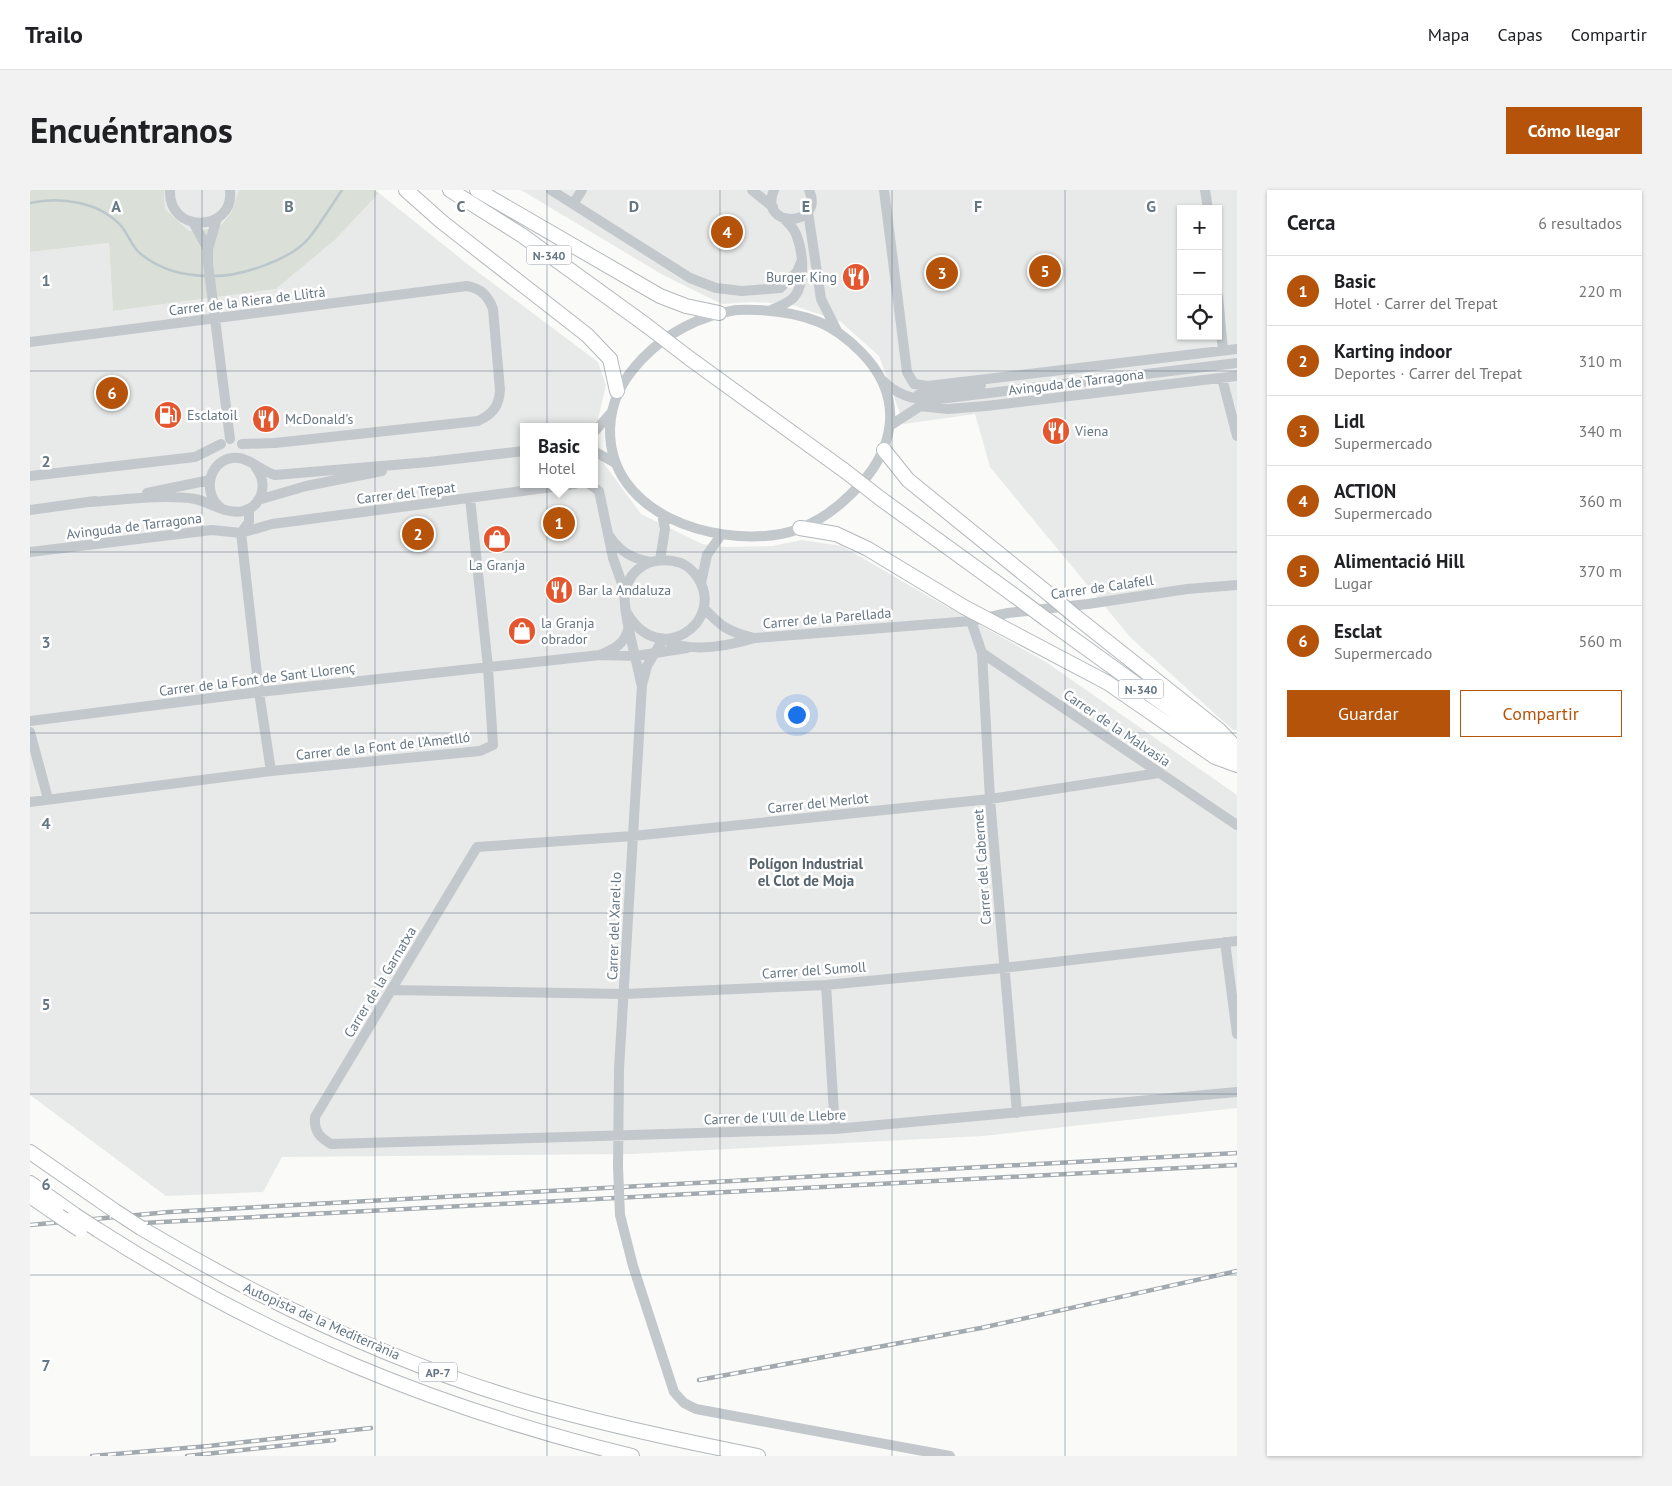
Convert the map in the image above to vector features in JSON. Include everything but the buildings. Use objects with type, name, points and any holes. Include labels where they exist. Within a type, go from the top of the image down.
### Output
[{"type":"highway","points":[[406,190],[442,222],[587,335],[610,358],[617,391]]},
{"type":"highway","name":"N-340","points":[[450,190],[523,236],[1237,757]]},
{"type":"highway","points":[[476,190],[660,296],[686,306],[719,313]]},
{"type":"highway","points":[[884,450],[908,480],[1074,616],[1219,730],[1237,749]]},
{"type":"highway","points":[[800,528],[836,534],[860,545],[964,607],[1108,683],[1215,757],[1237,765]]},
{"type":"highway","name":"Autopista de la Mediterrània","points":[[30,1152],[141,1228],[236,1282],[361,1342],[447,1376],[579,1416],[758,1456]]},
{"type":"highway","name":"Autopista de la Mediterrània","points":[[30,1183],[75,1215],[141,1257],[232,1309],[349,1365],[487,1416],[571,1441],[632,1456]]},
{"type":"highway","points":[[30,1196],[80,1230],[141,1257]]},
{"type":"street","points":[[170,190],[174,208],[186,219],[193,222],[209,222],[217,218],[229,204],[230,190]]},
{"type":"street","points":[[551,190],[690,278],[716,288],[742,291],[780,288],[797,272],[801,262]]},
{"type":"street","points":[[573,204],[582,190]]},
{"type":"street","points":[[752,190],[773,207],[793,228],[797,236],[801,262],[802,274],[798,290],[793,298],[770,310]]},
{"type":"street","points":[[773,207],[771,200],[774,190]]},
{"type":"street","name":"Avinguda de Tarragona","points":[[884,190],[907,372],[914,384],[928,386],[1237,349]]},
{"type":"street","points":[[1205,190],[1207,205]]},
{"type":"street","points":[[811,192],[808,212],[821,299],[837,332]]},
{"type":"street","points":[[784,219],[799,219],[808,212]]},
{"type":"street","points":[[217,218],[208,249],[208,263],[230,439]]},
{"type":"street","points":[[193,222],[208,249]]},
{"type":"street","name":"Carrer de la Riera de Llitrà","points":[[30,342],[468,286],[481,290],[489,297],[493,309],[500,401],[495,409],[478,421],[275,443],[242,444]]},
{"type":"street","points":[[770,310],[808,318],[837,332],[870,362],[882,380],[889,404],[891,425],[884,450],[860,486],[846,500],[825,515],[800,528],[769,536],[745,537],[720,535],[699,529],[662,514],[634,492],[615,464],[610,440],[612,413],[617,391],[636,365],[663,340],[681,327],[719,313],[770,310]]},
{"type":"street","points":[[1222,339],[1223,350]]},
{"type":"street","name":"Avinguda de Tarragona","points":[[891,425],[918,405],[931,400],[1237,363]]},
{"type":"street","name":"Avinguda de Tarragona","points":[[918,405],[948,409],[986,406],[1237,376]]},
{"type":"street","name":"Avinguda de Tarragona","points":[[905,396],[978,386],[1003,377]]},
{"type":"street","points":[[1222,378],[1237,436]]},
{"type":"street","name":"Avinguda de Tarragona","points":[[882,380],[891,389],[905,396],[931,400]]},
{"type":"street","points":[[598,428],[612,413]]},
{"type":"street","points":[[230,439],[242,444],[263,484],[258,500]]},
{"type":"street","points":[[30,476],[195,457],[230,439]]},
{"type":"street","points":[[221,444],[215,457],[214,470],[210,480],[211,496],[224,509],[241,533],[259,692],[271,771]]},
{"type":"street","points":[[214,470],[219,464],[230,459],[243,459],[275,475],[429,462],[520,451]]},
{"type":"street","points":[[598,453],[615,464]]},
{"type":"street","points":[[90,502],[181,498],[194,499],[238,512],[249,508],[258,500],[306,486],[429,462]]},
{"type":"street","points":[[30,510],[175,489],[210,480]]},
{"type":"street","name":"Carrer del Trepat","points":[[241,533],[272,524],[544,488]]},
{"type":"street","points":[[595,488],[599,491],[618,577],[625,592],[629,624],[642,685]]},
{"type":"street","name":"Carrer de la Font de l'Ametlló","points":[[30,802],[271,771],[480,750],[493,745],[488,667],[470,498]]},
{"type":"street","points":[[241,533],[249,522],[249,508]]},
{"type":"street","points":[[625,592],[634,573],[655,561],[665,529],[662,514]]},
{"type":"street","name":"Avinguda de Tarragona","points":[[30,552],[212,530],[241,533]]},
{"type":"street","points":[[608,534],[616,546],[629,556],[655,561],[672,560],[684,565],[694,573],[701,584],[704,596],[704,608],[699,620],[690,630],[679,637],[664,639],[642,632],[633,624],[627,613]]},
{"type":"street","points":[[701,584],[707,555],[720,535]]},
{"type":"street","name":"Carrer de Calafell","points":[[970,621],[1008,612],[1088,604],[1187,589],[1237,585]]},
{"type":"street","points":[[704,608],[718,624],[731,633],[755,638]]},
{"type":"street","name":"Carrer de la Parellada","points":[[488,667],[600,655],[636,656],[734,643],[755,638],[970,621]]},
{"type":"street","name":"Carrer del Cabernet","points":[[970,621],[982,653],[990,799],[1016,1113]]},
{"type":"street","name":"Carrer de la Parellada","points":[[600,655],[619,646],[624,640],[629,624]]},
{"type":"street","points":[[642,685],[653,654],[664,639]]},
{"type":"street","name":"Carrer de la Parellada","points":[[664,639],[677,646],[687,648]]},
{"type":"street","name":"Carrer de la Malvasia","points":[[982,653],[1237,826]]},
{"type":"street","name":"Carrer de la Font de Sant Llorenç","points":[[30,721],[259,692],[488,667]]},
{"type":"street","name":"Carrer del Xarel·lo","points":[[642,685],[616,1136],[620,1215],[633,1266],[674,1392],[684,1402],[696,1409],[950,1456]]},
{"type":"street","points":[[30,732],[48,799]]},
{"type":"street","name":"Carrer del Merlot","points":[[477,847],[633,836],[990,799],[1160,773]]},
{"type":"street","name":"Carrer de la Garnatxa","points":[[317,1134],[315,1117],[477,847]]},
{"type":"street","name":"Carrer del Sumoll","points":[[391,990],[625,994],[826,985],[1003,968],[1237,940]]},
{"type":"street","points":[[1225,942],[1237,1034]]},
{"type":"street","points":[[826,985],[835,1129]]},
{"type":"street","name":"Carrer de l'Ull de Llebre","points":[[317,1134],[331,1144],[835,1129],[1237,1092]]},
{"type":"shaded area","points":[[30,190],[164,190],[165,209],[189,231],[218,228],[231,213],[239,190],[374,190],[379,193],[336,239],[276,289],[113,311],[109,243],[30,252]]},
{"type":"shaded area","points":[[164,190],[239,190],[231,213],[217,228],[189,231],[165,209]]},
{"type":"shaded area","points":[[521,190],[1237,190],[1237,730],[1233,730],[1131,638],[990,467],[975,414],[904,424],[879,356],[841,322],[790,304],[752,302],[722,304],[663,275]]},
{"type":"shaded area","points":[[379,193],[470,266],[598,362],[606,385],[597,423],[520,423],[520,488],[598,488],[598,435],[600,458],[641,514],[702,544],[726,547],[772,546],[802,540],[842,546],[1046,662],[1237,795],[1237,1108],[983,1136],[632,1154],[282,1157],[263,1192],[166,1196],[30,1095],[30,252],[109,243],[113,311],[276,289],[336,239]]},
{"type":"waterway","points":[[211,276],[236,274],[264,266],[301,246],[309,238],[342,190]]},
{"type":"waterway","points":[[30,203],[54,200],[79,203],[92,207],[103,212],[122,227],[136,249],[149,260],[172,271],[206,276]]},
{"type":"railway","points":[[30,1225],[169,1212],[1237,1153]]},
{"type":"railway","points":[[124,1224],[1237,1165]]},
{"type":"railway","points":[[699,1380],[981,1328],[1237,1271]]},
{"type":"railway","points":[[92,1456],[209,1446],[371,1428]]},
{"type":"railway","points":[[187,1456],[334,1440]]},
{"type":"place","name":"ACTION","points":[[727,232]]},
{"type":"place","name":"Alimentació Hill","points":[[1045,271]]},
{"type":"place","name":"Lidl","points":[[942,273]]},
{"type":"place","name":"Burger King","points":[[856,277]]},
{"type":"place","name":"Esclat","points":[[112,393]]},
{"type":"place","name":"Esclatoil","points":[[168,415]]},
{"type":"place","name":"McDonald's","points":[[266,419]]},
{"type":"place","name":"Viena","points":[[1056,431]]},
{"type":"place","name":"Basic","points":[[559,523]]},
{"type":"place","name":"Karting indoor","points":[[418,534]]},
{"type":"place","name":"La Granja","points":[[497,539]]},
{"type":"place","name":"Bar la Andaluza","points":[[559,590]]},
{"type":"place","name":"la Granja obrador","points":[[522,631]]},
{"type":"district","name":"Polígon Industrial el Clot de Moja","points":[[806,872]]}]
